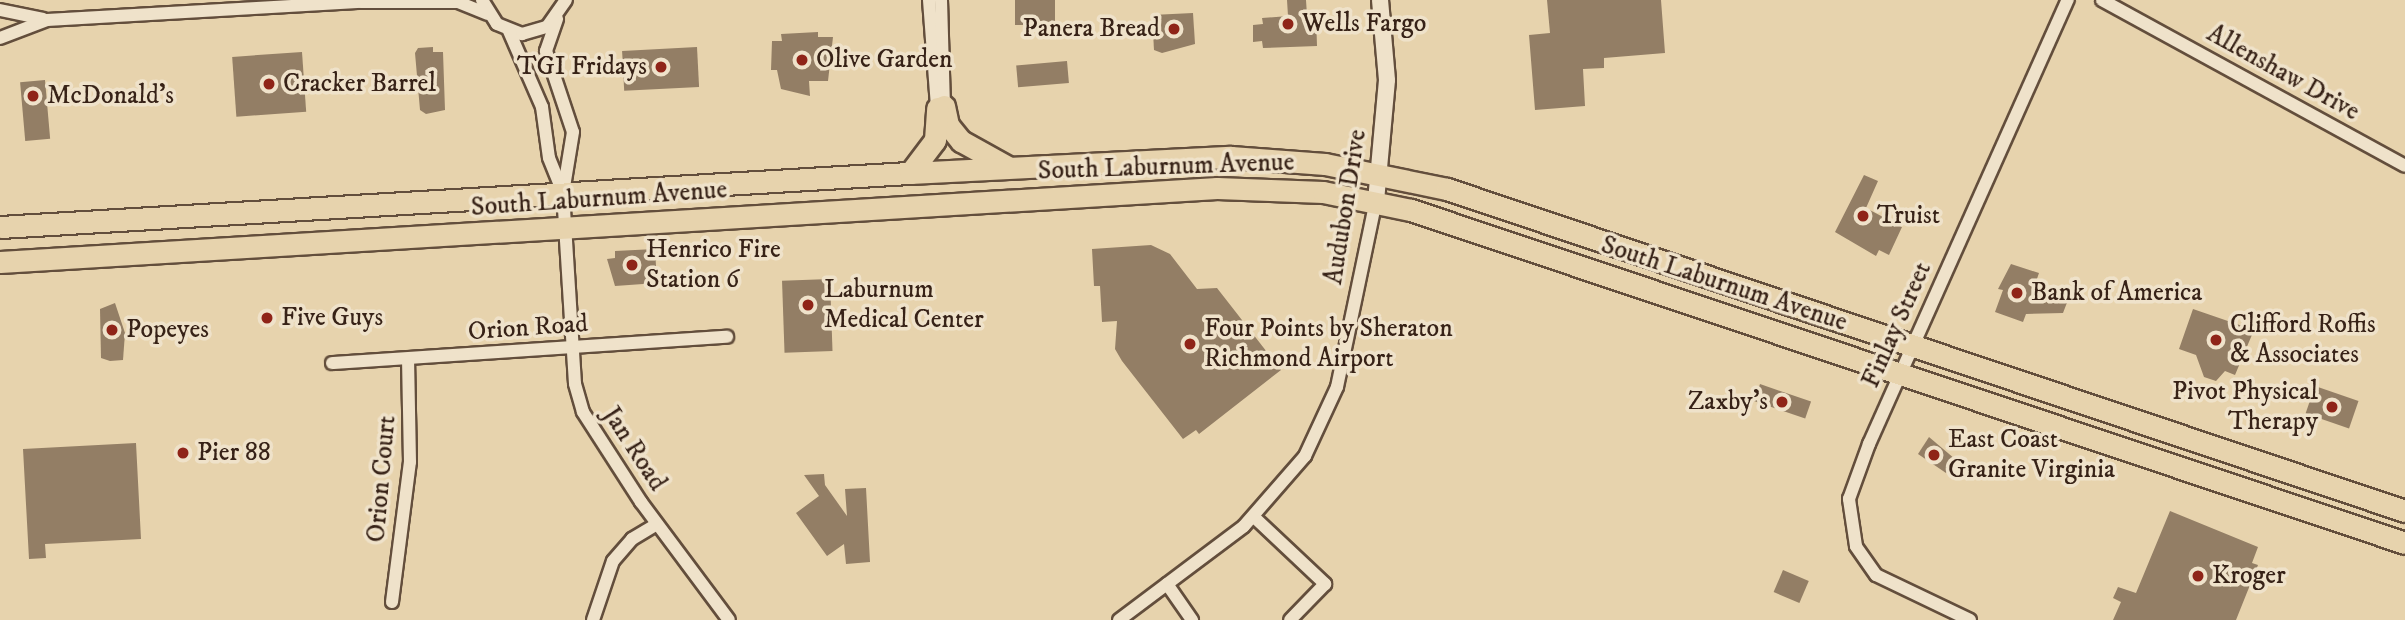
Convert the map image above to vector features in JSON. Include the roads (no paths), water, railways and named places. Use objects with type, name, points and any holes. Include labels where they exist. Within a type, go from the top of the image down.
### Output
[{"type":"main road","points":[[941,106],[948,125],[961,141],[1010,168]]},
{"type":"main road","points":[[911,173],[938,131],[941,106]]},
{"type":"main road","name":"South Laburnum Avenue","points":[[0,227],[563,192],[1256,157],[1378,172],[1447,189],[2405,511]]},
{"type":"main road","name":"South Laburnum Avenue","points":[[0,262],[566,230],[1217,188],[1297,189],[1376,201],[1901,372],[2405,543]]},
{"type":"street","points":[[482,0],[488,14]]},
{"type":"street","points":[[929,0],[941,106]]},
{"type":"street","points":[[941,0],[941,106]]},
{"type":"street","name":"Audubon Drive","points":[[1119,620],[1254,517],[1293,475],[1325,420],[1344,359],[1376,201],[1387,80],[1380,0]]},
{"type":"street","name":"Finlay Street","points":[[1970,620],[1889,585],[1866,564],[1851,532],[1852,489],[1913,344],[2068,0]]},
{"type":"street","name":"Allenshaw Drive","points":[[2102,0],[2405,166]]},
{"type":"street","points":[[0,10],[47,20],[373,1],[458,2],[488,14],[509,31],[542,107],[549,159],[563,192]]},
{"type":"street","points":[[563,192],[573,132],[546,51],[557,19],[569,1]]},
{"type":"street","points":[[509,31],[535,32],[557,19]]},
{"type":"street","points":[[0,38],[47,20]]},
{"type":"street","name":"Jan Road","points":[[563,192],[574,348],[583,412],[657,524],[729,620]]},
{"type":"street","name":"Orion Road","points":[[332,363],[727,337]]},
{"type":"street","name":"Orion Court","points":[[392,602],[410,462],[408,359]]},
{"type":"street","points":[[1254,517],[1325,584],[1290,620]]},
{"type":"street","points":[[593,620],[613,561],[632,539],[657,524]]},
{"type":"street","points":[[1167,584],[1192,620]]},
{"type":"place","name":"Wells Fargo","points":[[1288,24]]},
{"type":"place","name":"Panera Bread","points":[[1174,29]]},
{"type":"place","name":"Olive Garden","points":[[802,60]]},
{"type":"place","name":"TGI Fridays","points":[[661,67]]},
{"type":"place","name":"Cracker Barrel","points":[[269,84]]},
{"type":"place","name":"McDonald's","points":[[33,96]]},
{"type":"place","name":"Truist","points":[[1863,216]]},
{"type":"place","name":"Henrico Fire Station 6","points":[[632,265]]},
{"type":"place","name":"Bank of America","points":[[2017,293]]},
{"type":"place","name":"Laburnum Medical Center","points":[[808,305]]},
{"type":"place","name":"Five Guys","points":[[267,318]]},
{"type":"place","name":"Popeyes","points":[[112,330]]},
{"type":"place","name":"Clifford Roffis & Associates","points":[[2216,340]]},
{"type":"place","name":"Four Points by Sheraton Richmond Airport","points":[[1190,344]]},
{"type":"place","name":"Zaxby's","points":[[1782,402]]},
{"type":"place","name":"Pivot Physical Therapy","points":[[2332,407]]},
{"type":"place","name":"Pier 88","points":[[183,453]]},
{"type":"place","name":"East Coast Granite Virginia","points":[[1934,455]]},
{"type":"place","name":"Kroger","points":[[2198,576]]}]
